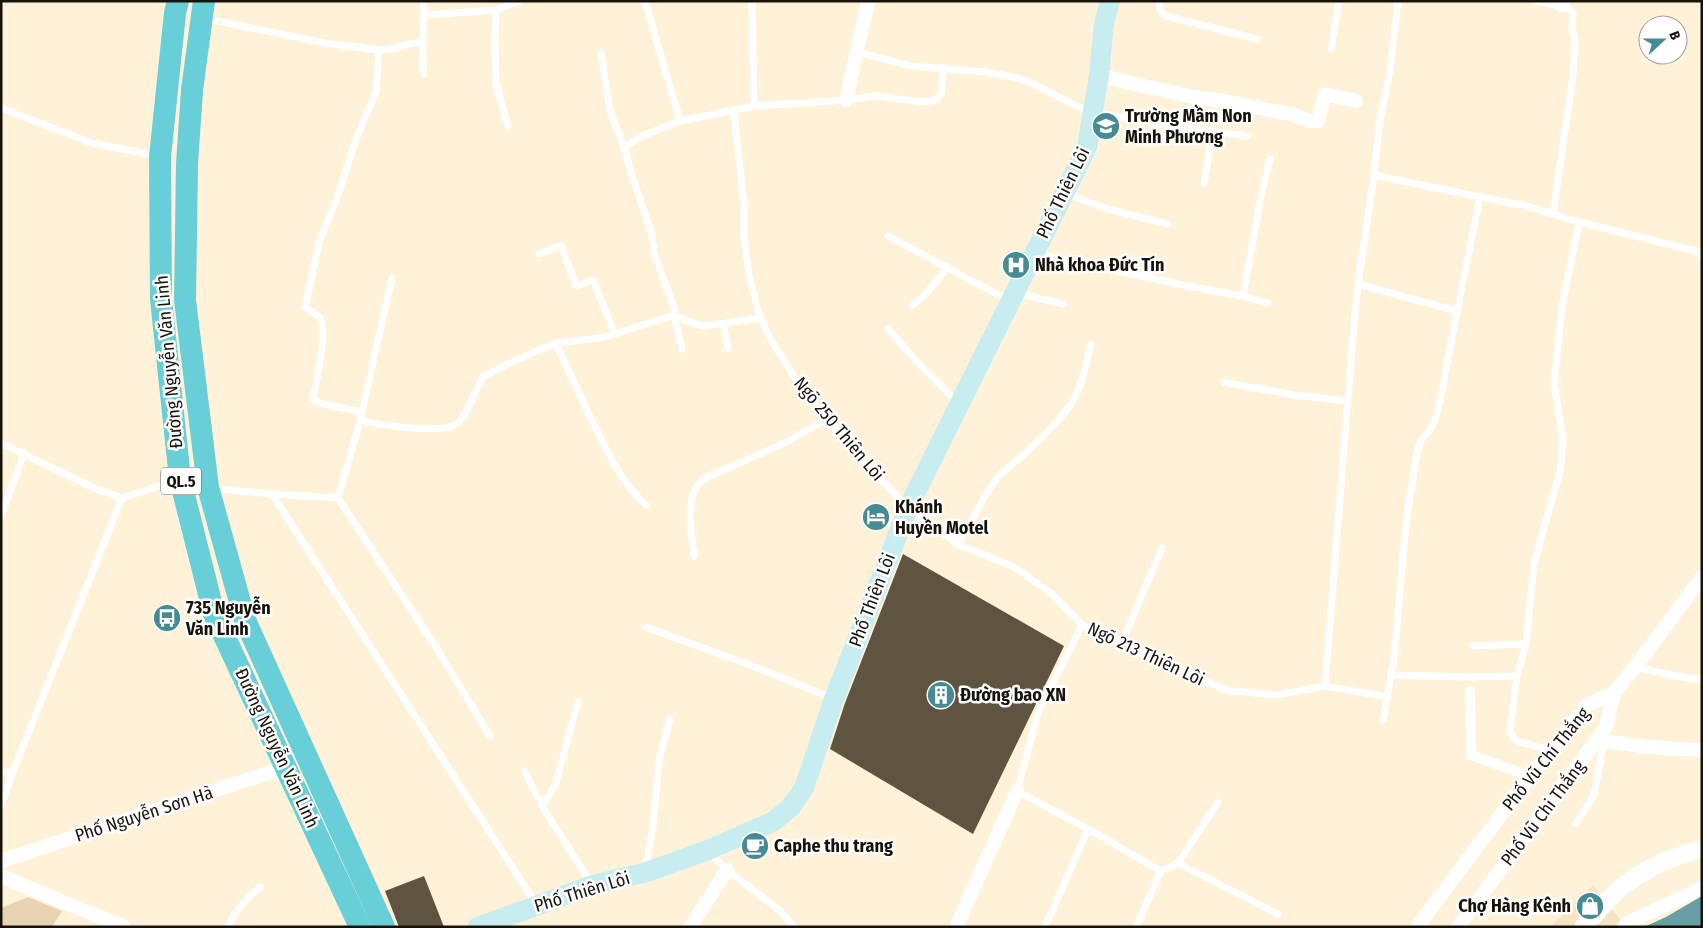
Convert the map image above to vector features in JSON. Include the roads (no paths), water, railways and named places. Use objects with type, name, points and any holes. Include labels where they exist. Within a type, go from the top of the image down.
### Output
[{"type":"highway","name":"Đường Nguyễn Văn Linh","points":[[178,1],[175,13],[160,156],[161,299],[180,479],[214,614],[360,927]]},
{"type":"highway","name":"Đường Nguyễn Văn Linh","points":[[203,10],[192,90],[187,164],[185,300],[208,488],[245,620],[384,927]]},
{"type":"main road","name":"Phố Thiên Lôi","points":[[478,927],[592,885],[646,872],[708,850],[774,821],[790,808],[804,788],[834,699],[908,508],[1087,147],[1104,24],[1110,1]]},
{"type":"street","points":[[846,100],[868,1]]},
{"type":"street","points":[[1098,75],[1194,97],[1294,115],[1310,121],[1318,121],[1325,94],[1356,101]]},
{"type":"street","name":"Phố Vũ Chí Thắng","points":[[1417,927],[1530,776],[1587,705],[1614,692],[1702,577]]},
{"type":"street","points":[[1470,692],[1471,755],[1530,776]]},
{"type":"street","name":"Phố Vũ Chi Thắng","points":[[1458,927],[1601,740],[1614,692]]},
{"type":"street","points":[[1601,740],[1647,747],[1699,750]]},
{"type":"street","name":"Phố Nguyễn Sơn Hà","points":[[1,861],[286,767]]},
{"type":"street","points":[[956,927],[1017,791]]},
{"type":"street","points":[[1583,927],[1618,890],[1651,868],[1684,854],[1702,849]]},
{"type":"street","points":[[690,927],[726,870]]},
{"type":"street","points":[[1,876],[124,927]]},
{"type":"street","points":[[1624,927],[1628,923],[1702,888]]},
{"type":"lane","points":[[423,1],[425,15],[422,62],[424,74]]},
{"type":"lane","points":[[425,15],[496,10],[519,1]]},
{"type":"lane","points":[[645,1],[680,121]]},
{"type":"lane","points":[[752,1],[754,106]]},
{"type":"lane","points":[[1160,1],[1159,9],[1166,16],[1257,39]]},
{"type":"lane","points":[[1331,49],[1339,1]]},
{"type":"lane","points":[[1325,686],[1358,284],[1379,126],[1390,69],[1398,1]]},
{"type":"lane","points":[[1535,1],[1563,4],[1573,12],[1572,29],[1575,39],[1573,75],[1553,214]]},
{"type":"lane","points":[[203,10],[325,43],[379,50],[422,41]]},
{"type":"lane","points":[[496,10],[496,84],[508,126]]},
{"type":"lane","points":[[362,412],[323,404],[313,400],[321,357],[323,328],[320,317],[305,307],[320,239],[337,198],[356,139],[376,92],[379,50]]},
{"type":"lane","points":[[857,52],[912,66],[992,72],[1013,77],[1032,83],[1074,105],[1092,112],[1247,136]]},
{"type":"lane","points":[[601,54],[610,111],[651,231],[655,256],[675,310],[674,315],[682,349]]},
{"type":"lane","points":[[624,148],[642,136],[680,121],[734,112],[754,106],[846,100],[876,96],[923,102],[936,100],[941,94],[944,67]]},
{"type":"lane","points":[[1,108],[92,142],[160,156]]},
{"type":"lane","name":"Ngõ 250 Thiên Lôi","points":[[734,112],[744,205],[744,238],[749,274],[767,333],[804,393],[908,508]]},
{"type":"lane","points":[[1204,184],[1212,131]]},
{"type":"lane","points":[[1243,296],[1261,196],[1270,160]]},
{"type":"lane","points":[[1374,175],[1528,206],[1579,222],[1700,252],[1702,257]]},
{"type":"lane","points":[[1064,193],[1108,209],[1168,224]]},
{"type":"lane","points":[[1383,720],[1391,675],[1406,523],[1416,452],[1421,440],[1432,427],[1439,406],[1456,311],[1480,197]]},
{"type":"lane","points":[[1551,750],[1519,742],[1514,739],[1510,732],[1517,676],[1526,644],[1534,563],[1560,472],[1563,440],[1554,383],[1562,307],[1579,222]]},
{"type":"lane","points":[[888,236],[948,267],[982,288],[1012,297],[1063,304]]},
{"type":"lane","points":[[539,254],[561,245],[576,286],[593,280],[615,334]]},
{"type":"lane","points":[[1034,253],[1184,286],[1243,296],[1268,303]]},
{"type":"lane","points":[[912,305],[924,296],[948,267]]},
{"type":"lane","points":[[392,278],[360,421],[338,498],[437,649],[490,736]]},
{"type":"lane","points":[[1358,284],[1456,311]]},
{"type":"lane","points":[[360,421],[408,428],[446,428],[457,424],[463,416],[484,376],[513,361],[556,344],[605,337],[674,315],[702,326],[761,318]]},
{"type":"lane","points":[[723,324],[728,348]]},
{"type":"lane","points":[[888,329],[959,404]]},
{"type":"lane","points":[[556,344],[610,459],[623,480],[646,505]]},
{"type":"lane","points":[[957,544],[967,531],[999,475],[1053,426],[1071,404],[1081,383],[1091,344]]},
{"type":"lane","points":[[1224,382],[1294,395],[1347,401]]},
{"type":"lane","points":[[694,556],[691,504],[699,482],[780,445],[827,419]]},
{"type":"lane","points":[[1,443],[94,488],[122,498],[180,479]]},
{"type":"lane","points":[[1,516],[24,454]]},
{"type":"lane","points":[[208,488],[338,498]]},
{"type":"lane","points":[[272,494],[537,905]]},
{"type":"lane","points":[[1,806],[122,498]]},
{"type":"lane","name":"Ngõ 213 Thiên Lôi","points":[[908,508],[957,544],[1014,567],[1051,592],[1082,625],[1150,658],[1226,690],[1278,695],[1325,686],[1388,697]]},
{"type":"lane","points":[[1121,644],[1162,548]]},
{"type":"lane","points":[[1082,625],[1038,713],[1017,791],[1161,871]]},
{"type":"lane","points":[[645,627],[753,666],[834,699]]},
{"type":"lane","points":[[1472,646],[1526,644]]},
{"type":"lane","points":[[1635,667],[1702,679]]},
{"type":"lane","points":[[1391,675],[1517,676]]},
{"type":"lane","points":[[542,806],[555,786],[578,702]]},
{"type":"lane","points":[[646,872],[653,827],[659,760],[670,719]]},
{"type":"lane","points":[[1576,823],[1594,795],[1601,740]]},
{"type":"lane","points":[[1,770],[12,774]]},
{"type":"lane","points":[[524,770],[542,806],[592,885]]},
{"type":"lane","points":[[1136,927],[1161,871],[1178,863],[1218,802]]},
{"type":"lane","points":[[1045,927],[1088,829]]},
{"type":"lane","points":[[708,850],[726,870],[782,912],[793,927]]},
{"type":"lane","points":[[1178,863],[1278,914]]},
{"type":"lane","points":[[228,927],[247,898],[260,888]]},
{"type":"water","points":[[1702,896],[1702,927],[1644,927],[1666,917]]},
{"type":"place","name":"Trường Mầm Non Minh Phương","points":[[1106,126]]},
{"type":"place","name":"Nhà khoa Đức Tín","points":[[1016,265]]},
{"type":"place","name":"Khánh Huyền Motel","points":[[876,517]]},
{"type":"place","name":"735 Nguyễn Văn Linh","points":[[167,618]]},
{"type":"place","name":"Đường bao XN","points":[[941,695]]},
{"type":"place","name":"Caphe thu trang","points":[[755,846]]},
{"type":"place","name":"Chợ Hàng Kênh","points":[[1590,906]]}]
